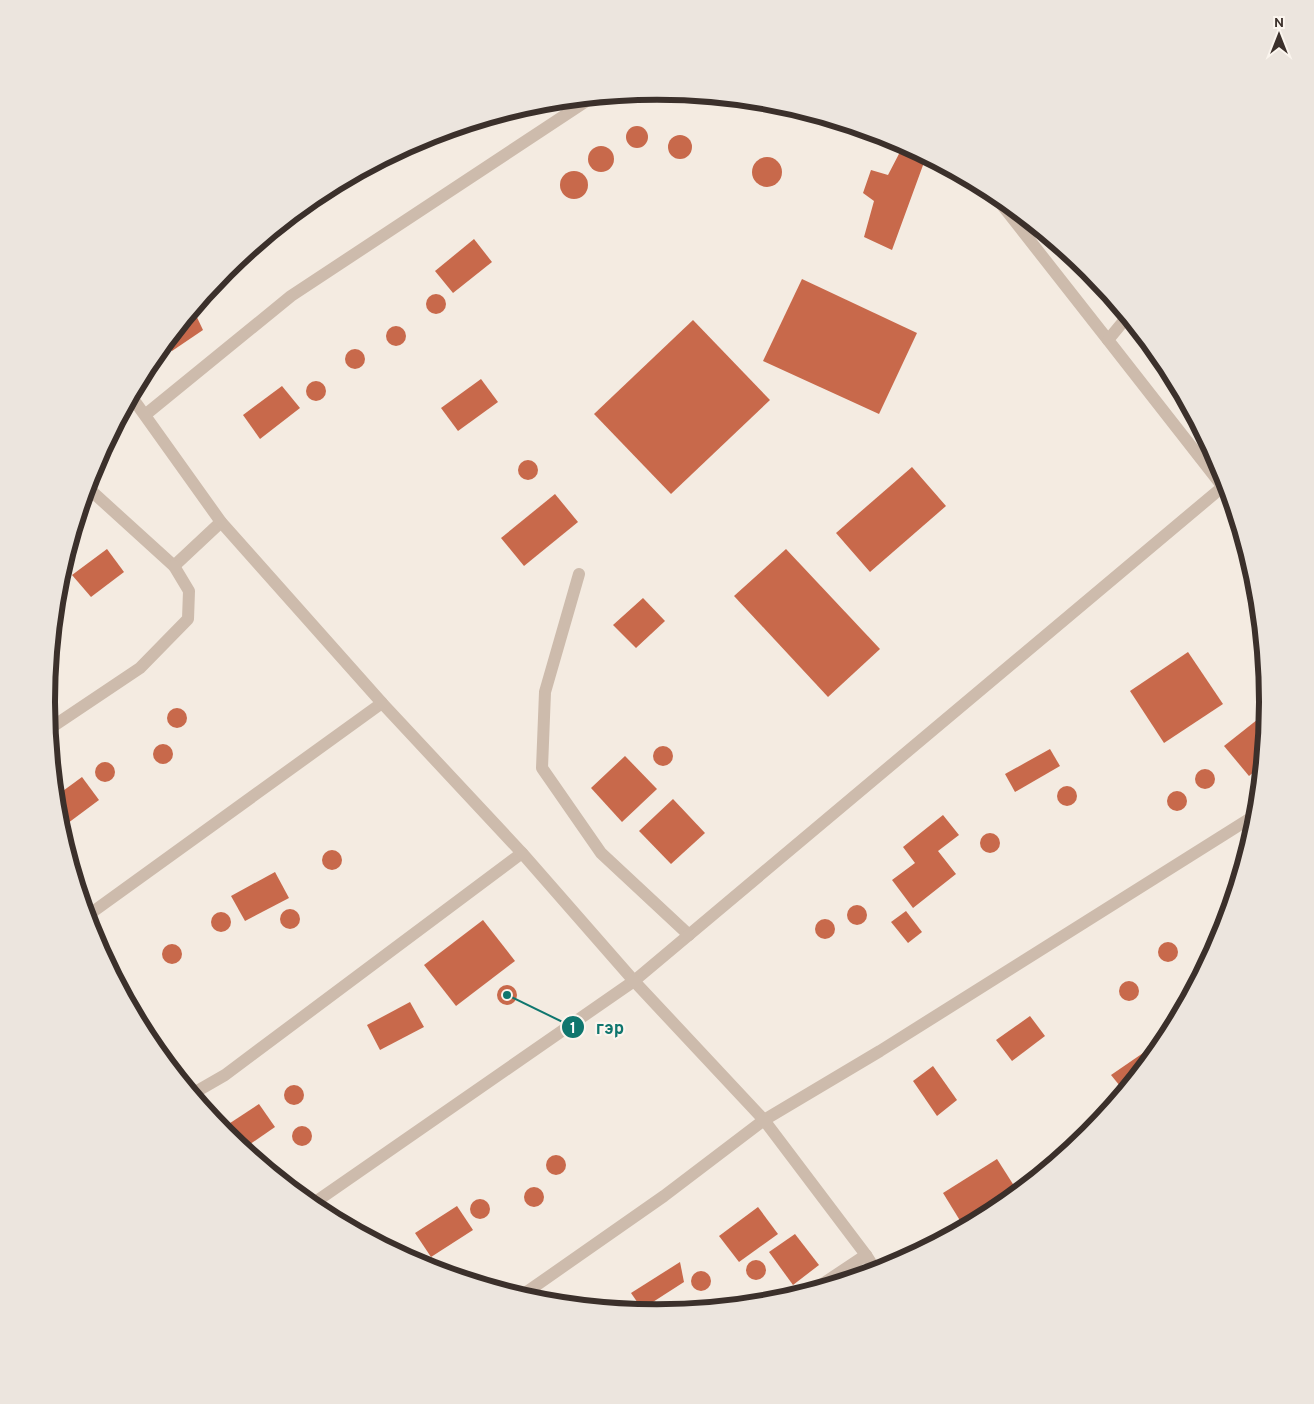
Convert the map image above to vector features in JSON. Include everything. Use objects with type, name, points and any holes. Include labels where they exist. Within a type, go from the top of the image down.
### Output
[{"type":"street","points":[[144,416],[292,296],[581,105]]},
{"type":"street","points":[[1009,214],[1213,471]]},
{"type":"street","points":[[1108,340],[1123,321]]},
{"type":"street","points":[[136,402],[221,522],[382,703],[522,853],[634,982],[764,1120],[872,1264]]},
{"type":"street","points":[[56,725],[140,668],[188,619],[189,591],[174,566],[93,492]]},
{"type":"street","points":[[319,1200],[634,982],[1221,492]]},
{"type":"street","points":[[174,566],[221,522]]},
{"type":"street","points":[[579,574],[545,692],[542,768],[601,853],[689,935]]},
{"type":"street","points":[[93,912],[382,703]]},
{"type":"street","points":[[530,1290],[664,1196],[764,1120],[880,1051],[1247,821]]},
{"type":"street","points":[[197,1091],[225,1075],[522,853]]},
{"type":"street","points":[[832,1277],[866,1255]]},
{"type":"building","points":[[637,126],[645,129],[648,137],[645,145],[637,148],[629,145],[626,137],[629,129]]},
{"type":"building","points":[[680,135],[688,139],[692,147],[688,155],[680,159],[672,155],[668,147],[672,139]]},
{"type":"building","points":[[601,146],[611,149],[614,159],[611,169],[601,172],[591,169],[588,159],[591,149]]},
{"type":"building","points":[[900,152],[924,163],[892,250],[864,237],[874,201],[863,193],[871,170],[888,175]]},
{"type":"building","points":[[767,157],[773,158],[781,166],[781,178],[773,186],[767,187],[761,186],[753,178],[752,172],[753,166],[761,158]]},
{"type":"building","points":[[574,171],[584,175],[588,185],[584,195],[574,199],[564,195],[560,185],[564,175]]},
{"type":"building","points":[[474,239],[492,262],[453,293],[435,271]]},
{"type":"building","points":[[802,279],[917,333],[879,414],[763,361]]},
{"type":"building","points":[[436,294],[443,297],[446,304],[443,311],[436,314],[429,311],[426,304],[429,297]]},
{"type":"building","points":[[196,315],[203,330],[172,351],[170,348]]},
{"type":"building","points":[[693,320],[770,400],[671,494],[594,414]]},
{"type":"building","points":[[396,326],[403,329],[406,336],[403,343],[396,346],[389,343],[386,336],[389,329]]},
{"type":"building","points":[[355,349],[362,352],[365,359],[362,366],[355,369],[348,366],[345,359],[348,352]]},
{"type":"building","points":[[481,379],[498,402],[458,431],[441,408]]},
{"type":"building","points":[[316,381],[323,384],[326,391],[323,398],[316,401],[309,398],[306,391],[309,384]]},
{"type":"building","points":[[282,386],[300,408],[260,439],[243,415]]},
{"type":"building","points":[[528,460],[535,463],[538,470],[535,477],[528,480],[521,477],[518,470],[521,463]]},
{"type":"building","points":[[912,467],[946,506],[870,572],[836,533]]},
{"type":"building","points":[[555,494],[578,522],[524,566],[501,538]]},
{"type":"building","points":[[107,549],[124,572],[91,597],[72,575]]},
{"type":"building","points":[[786,549],[880,649],[828,697],[734,596]]},
{"type":"building","points":[[643,598],[665,621],[636,648],[613,625]]},
{"type":"building","points":[[1188,652],[1223,704],[1164,743],[1130,691]]},
{"type":"building","points":[[177,708],[184,711],[187,718],[184,725],[177,728],[170,725],[167,718],[170,711]]},
{"type":"building","points":[[1259,719],[1255,771],[1249,776],[1224,746]]},
{"type":"building","points":[[163,744],[170,747],[173,754],[170,761],[163,764],[156,761],[153,754],[156,747]]},
{"type":"building","points":[[663,746],[670,749],[673,756],[670,763],[663,766],[656,763],[653,756],[656,749]]},
{"type":"building","points":[[1050,749],[1060,766],[1015,792],[1005,774]]},
{"type":"building","points":[[625,756],[657,789],[622,822],[591,788]]},
{"type":"building","points":[[105,762],[112,765],[115,772],[112,779],[105,782],[98,779],[95,772],[98,765]]},
{"type":"building","points":[[1205,769],[1212,772],[1215,779],[1212,786],[1205,789],[1198,786],[1195,779],[1198,772]]},
{"type":"building","points":[[82,777],[99,800],[68,823],[62,792]]},
{"type":"building","points":[[1067,786],[1074,789],[1077,796],[1074,803],[1067,806],[1060,803],[1057,796],[1060,789]]},
{"type":"building","points":[[1177,791],[1184,794],[1187,801],[1184,808],[1177,811],[1170,808],[1167,801],[1170,794]]},
{"type":"building","points":[[673,799],[705,833],[671,864],[639,831]]},
{"type":"building","points":[[943,815],[959,835],[938,851],[956,874],[913,908],[892,880],[915,863],[903,847]]},
{"type":"building","points":[[990,833],[997,836],[1000,843],[997,850],[990,853],[983,850],[980,843],[983,836]]},
{"type":"building","points":[[332,850],[339,853],[342,860],[339,867],[332,870],[325,867],[322,860],[325,853]]},
{"type":"building","points":[[275,872],[289,898],[245,921],[231,896]]},
{"type":"building","points":[[857,905],[864,908],[867,915],[864,922],[857,925],[850,922],[847,915],[850,908]]},
{"type":"building","points":[[290,909],[297,912],[300,919],[297,926],[290,929],[283,926],[280,919],[283,912]]},
{"type":"building","points":[[906,911],[922,932],[908,943],[891,922]]},
{"type":"building","points":[[221,912],[228,915],[231,922],[228,929],[221,932],[214,929],[211,922],[214,915]]},
{"type":"building","points":[[825,919],[832,922],[835,929],[832,936],[825,939],[818,936],[815,929],[818,922]]},
{"type":"building","points":[[483,920],[515,961],[456,1006],[424,965]]},
{"type":"building","points":[[1168,942],[1175,945],[1178,952],[1175,959],[1168,962],[1161,959],[1158,952],[1161,945]]},
{"type":"building","points":[[172,944],[179,947],[182,954],[179,961],[172,964],[165,961],[162,954],[165,947]]},
{"type":"building","points":[[1129,981],[1136,984],[1139,991],[1136,998],[1129,1001],[1122,998],[1119,991],[1122,984]]},
{"type":"building","points":[[507,985],[514,988],[517,995],[514,1002],[507,1005],[500,1002],[497,995],[500,988]]},
{"type":"building","points":[[410,1002],[424,1027],[380,1050],[367,1025]]},
{"type":"building","points":[[1030,1016],[1045,1036],[1012,1061],[996,1040]]},
{"type":"building","points":[[1146,1051],[1147,1052],[1120,1086],[1111,1075]]},
{"type":"building","points":[[933,1066],[957,1100],[937,1116],[913,1081]]},
{"type":"building","points":[[294,1085],[301,1088],[304,1095],[301,1102],[294,1105],[287,1102],[284,1095],[287,1088]]},
{"type":"building","points":[[259,1104],[275,1127],[249,1145],[228,1125]]},
{"type":"building","points":[[302,1126],[309,1129],[312,1136],[309,1143],[302,1146],[295,1143],[292,1136],[295,1129]]},
{"type":"building","points":[[556,1155],[563,1158],[566,1165],[563,1172],[556,1175],[549,1172],[546,1165],[549,1158]]},
{"type":"building","points":[[997,1159],[1014,1186],[961,1221],[943,1193]]},
{"type":"building","points":[[534,1187],[541,1190],[544,1197],[541,1204],[534,1207],[527,1204],[524,1197],[527,1190]]},
{"type":"building","points":[[480,1199],[487,1202],[490,1209],[487,1216],[480,1219],[473,1216],[470,1209],[473,1202]]},
{"type":"building","points":[[457,1206],[473,1230],[431,1257],[415,1233]]},
{"type":"building","points":[[758,1207],[778,1234],[739,1262],[719,1236]]},
{"type":"building","points":[[795,1234],[819,1265],[793,1285],[769,1252]]},
{"type":"building","points":[[756,1260],[763,1263],[766,1270],[763,1277],[756,1280],[749,1277],[746,1270],[749,1263]]},
{"type":"building","points":[[680,1262],[684,1282],[650,1304],[638,1304],[631,1293]]},
{"type":"building","points":[[701,1271],[708,1274],[711,1281],[708,1288],[701,1291],[694,1288],[691,1281],[694,1274]]},
{"type":"place","name":"гэр","points":[[507,995]]}]
